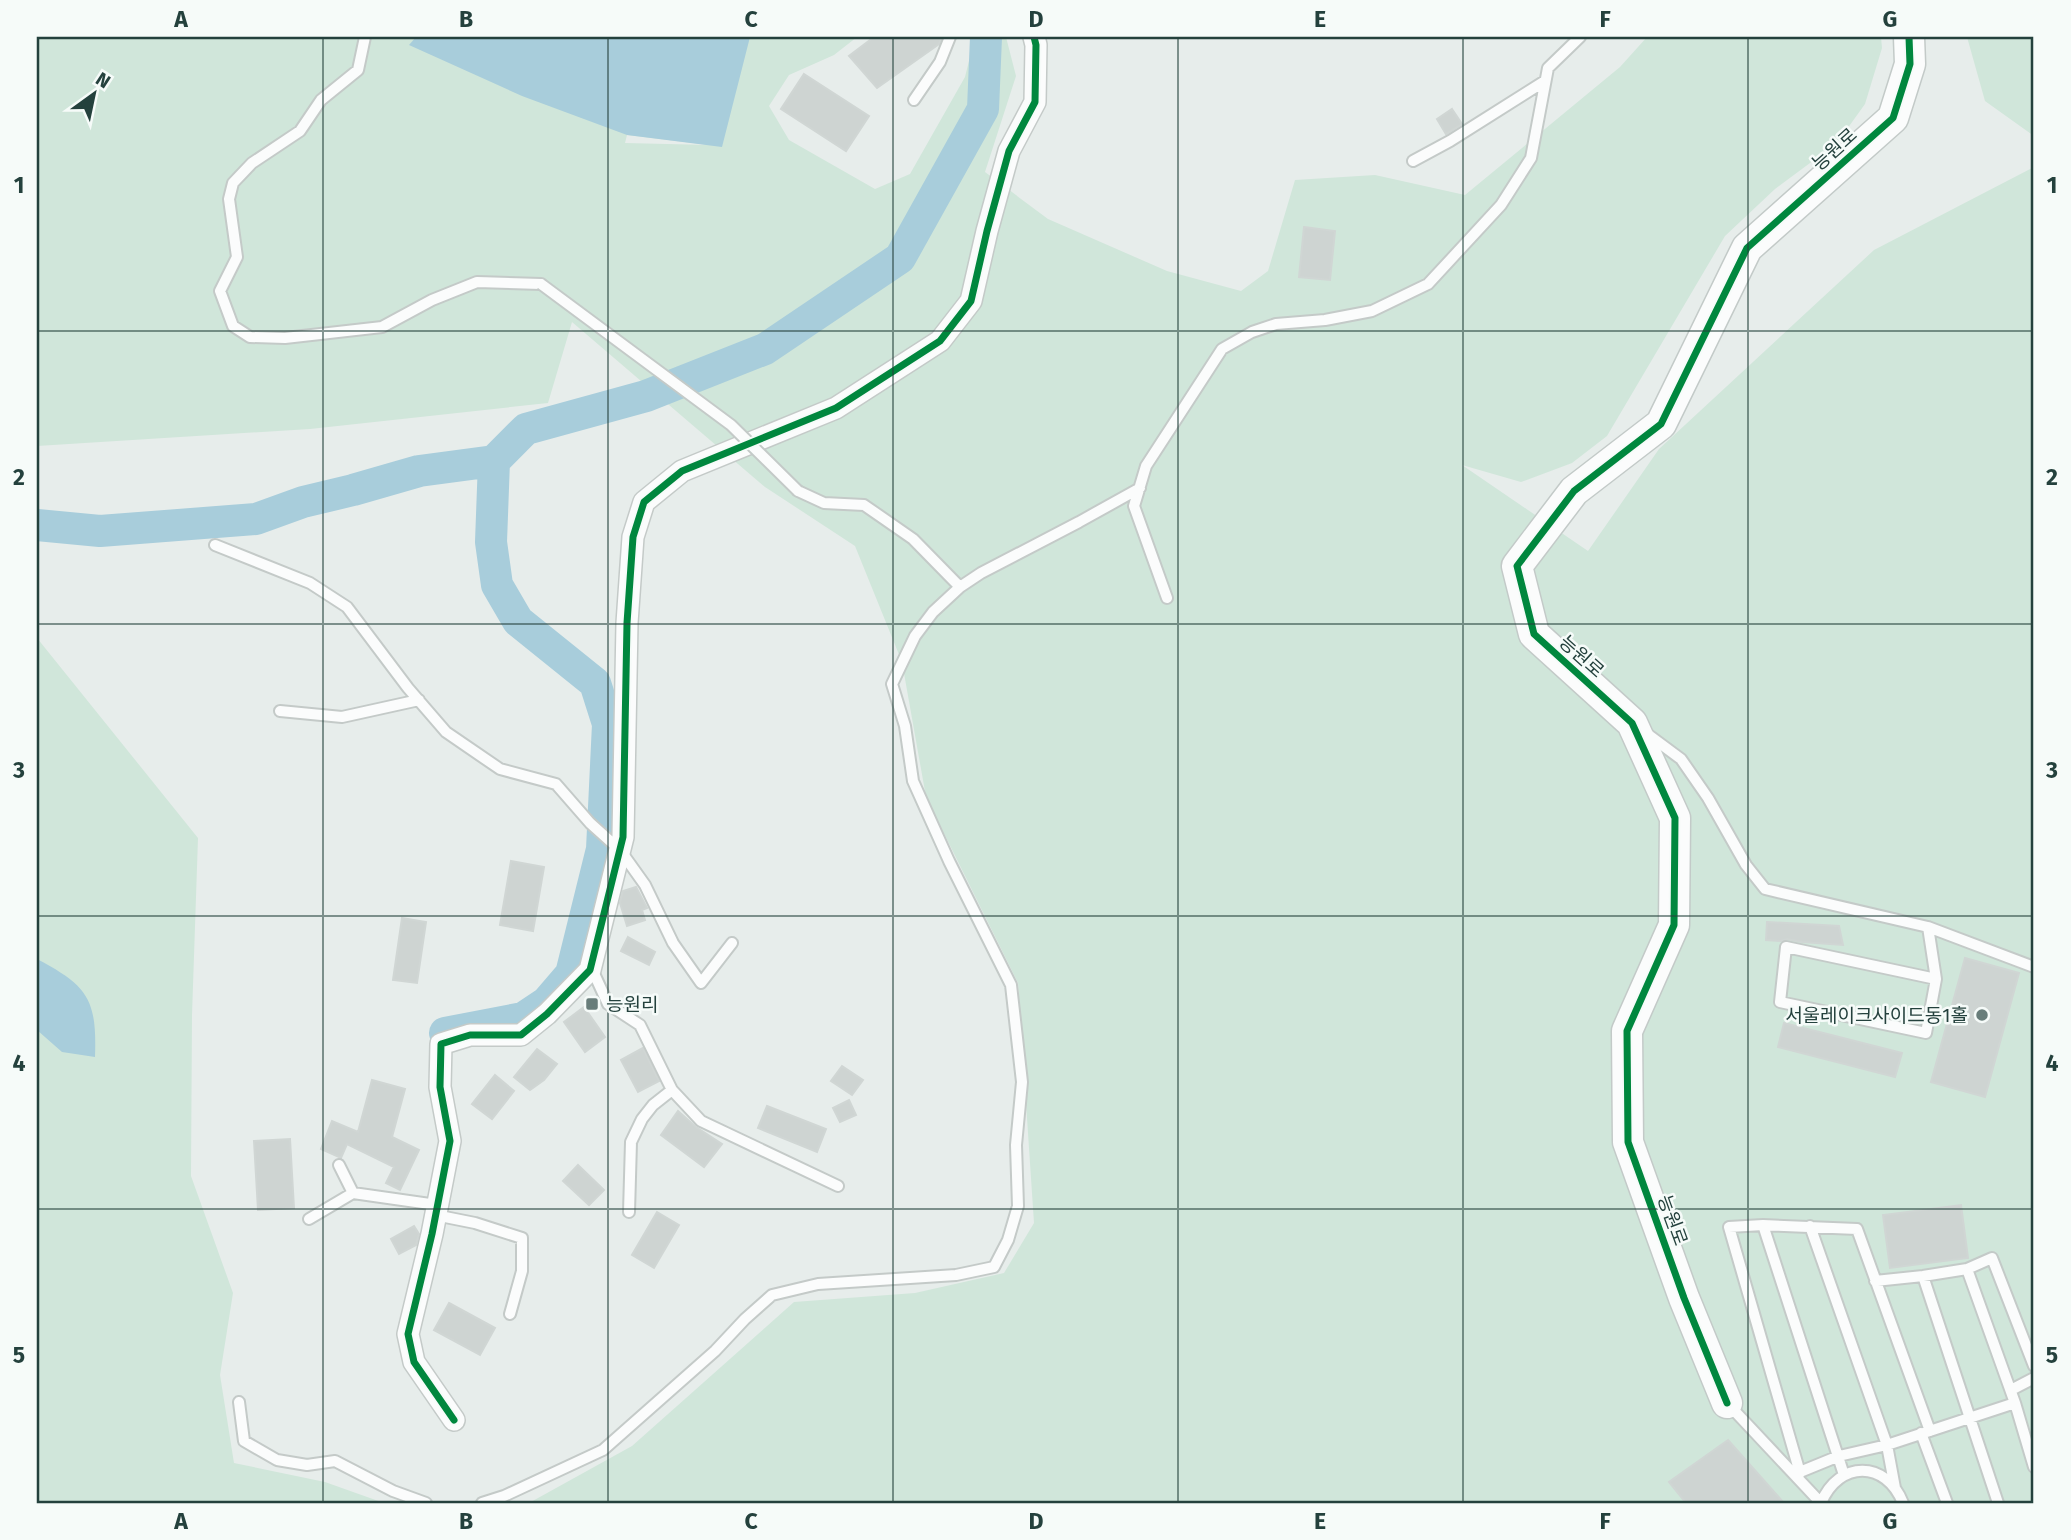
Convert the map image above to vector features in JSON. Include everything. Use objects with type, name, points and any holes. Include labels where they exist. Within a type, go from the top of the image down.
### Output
[{"type":"street","points":[[454,1420],[414,1362],[408,1334],[450,1141],[440,1087],[442,1044],[470,1035],[521,1035],[547,1014],[590,970],[623,837],[627,623],[633,537],[644,502],[682,471],[836,408],[940,341],[971,301],[1009,151],[1035,102],[1034,37]]},
{"type":"street","name":"능원로","points":[[1727,1402],[1684,1298],[1628,1142],[1627,1031],[1674,925],[1675,818],[1632,723],[1534,634],[1517,566],[1574,491],[1661,424],[1747,248],[1893,118],[1910,64],[1909,37]]},
{"type":"lane","points":[[365,37],[358,70],[321,100],[300,131],[252,163],[233,183],[229,199],[237,257],[220,291],[233,326],[250,337],[285,338],[342,333],[382,327],[432,300],[477,282],[541,284],[731,425],[798,491],[824,503],[864,505],[913,539],[960,587]]},
{"type":"lane","points":[[914,100],[940,62],[950,37]]},
{"type":"lane","points":[[1167,598],[1135,506],[1146,466],[1222,349],[1252,332],[1276,324],[1325,320],[1372,312],[1428,284],[1501,205],[1531,158],[1548,68],[1580,37]]},
{"type":"lane","points":[[1413,161],[1545,81]]},
{"type":"lane","points":[[482,1503],[504,1496],[603,1450],[715,1351],[745,1319],[772,1296],[818,1284],[956,1275],[994,1267],[1008,1240],[1018,1206],[1016,1145],[1022,1082],[1011,985],[912,781],[905,726],[892,684],[915,636],[933,612],[960,587],[981,573],[1140,488]]},
{"type":"lane","points":[[215,545],[310,583],[347,607],[446,732],[500,769],[556,784],[590,823],[620,850],[645,885],[673,943],[701,983],[732,943]]},
{"type":"lane","points":[[280,711],[342,717],[419,700]]},
{"type":"lane","points":[[1632,723],[1681,759],[1746,865],[1765,889],[1928,928],[2034,967]]},
{"type":"lane","points":[[1928,928],[1936,979],[1926,1033],[1780,1002],[1786,947],[1936,979]]},
{"type":"lane","points":[[591,967],[608,1004],[640,1025],[672,1090],[701,1121],[838,1186]]},
{"type":"lane","points":[[629,1212],[631,1142],[642,1119],[653,1105],[672,1090]]},
{"type":"lane","points":[[339,1165],[354,1193]]},
{"type":"lane","points":[[309,1219],[354,1193],[436,1210],[522,1238],[523,1271],[510,1314]]},
{"type":"lane","points":[[1797,1474],[1729,1227],[1762,1225],[1857,1228],[1926,1432],[1947,1503]]},
{"type":"lane","points":[[1762,1225],[1844,1475]]},
{"type":"lane","points":[[1810,1226],[1886,1445],[1895,1488]]},
{"type":"lane","points":[[1875,1281],[1967,1269],[1992,1258],[2034,1366]]},
{"type":"lane","points":[[1967,1269],[2011,1390],[2034,1467]]},
{"type":"lane","points":[[1923,1276],[1998,1503]]},
{"type":"lane","points":[[2011,1390],[2034,1378]]},
{"type":"lane","points":[[239,1402],[244,1441],[277,1460],[307,1465],[335,1461],[393,1491],[426,1503]]},
{"type":"lane","points":[[1727,1402],[1797,1474],[1821,1503],[1836,1479],[1863,1471],[1877,1473],[1889,1480],[1903,1503]]},
{"type":"lane","points":[[1797,1474],[1839,1456],[1886,1445],[2015,1403]]},
{"type":"green space","points":[[37,37],[857,37],[834,55],[789,75],[769,106],[789,140],[875,189],[910,174],[965,77],[975,37],[1006,37],[1016,76],[985,172],[1048,219],[1167,271],[1241,291],[1268,271],[1295,180],[1375,175],[1465,195],[1620,67],[1647,37],[1881,37],[1882,48],[1865,104],[1837,143],[1775,189],[1725,236],[1607,436],[1572,463],[1521,482],[1462,465],[1588,551],[1659,449],[1874,250],[2034,167],[2034,1503],[529,1503],[632,1446],[794,1302],[915,1293],[1004,1273],[1034,1223],[1018,983],[926,797],[902,662],[855,546],[765,487],[572,322],[548,403],[310,429],[37,446]],"holes":[[[627,135],[709,145],[625,143]]]},
{"type":"green space","points":[[1967,37],[2034,37],[2034,136],[1985,101]]},
{"type":"green space","points":[[37,638],[198,838],[192,1015],[191,1176],[233,1293],[220,1375],[234,1463],[325,1482],[384,1503],[37,1503]]},
{"type":"water","points":[[416,37],[750,37],[722,147],[627,135],[522,96],[409,45]]},
{"type":"water","points":[[37,959],[68,978],[86,996],[94,1021],[95,1057],[62,1052],[37,1030]]},
{"type":"building","points":[[874,37],[942,37],[939,44],[877,88],[849,56]]},
{"type":"building","points":[[804,74],[869,116],[846,151],[781,109]]},
{"type":"building","points":[[1452,109],[1462,124],[1446,134],[1437,119]]},
{"type":"building","points":[[1304,227],[1335,231],[1330,280],[1299,277]]},
{"type":"building","points":[[511,861],[544,867],[533,931],[500,925]]},
{"type":"building","points":[[636,887],[647,908],[642,910],[645,920],[627,926],[620,903],[623,891]]},
{"type":"building","points":[[402,918],[426,922],[417,983],[393,980]]},
{"type":"building","points":[[1767,922],[1839,926],[1843,945],[1787,939],[1766,940]]},
{"type":"building","points":[[628,937],[655,952],[649,965],[621,951]]},
{"type":"building","points":[[1965,958],[2019,973],[1985,1097],[1931,1082]]},
{"type":"building","points":[[584,1007],[605,1037],[585,1052],[564,1022]]},
{"type":"building","points":[[1784,1023],[1902,1053],[1895,1077],[1778,1047]]},
{"type":"building","points":[[643,1048],[659,1081],[638,1092],[621,1060]]},
{"type":"building","points":[[537,1049],[557,1064],[544,1080],[530,1090],[514,1077]]},
{"type":"building","points":[[842,1066],[863,1080],[852,1095],[831,1081]]},
{"type":"building","points":[[495,1075],[514,1091],[492,1119],[472,1104]]},
{"type":"building","points":[[372,1080],[405,1089],[392,1137],[419,1150],[400,1190],[386,1183],[394,1167],[347,1144],[341,1158],[321,1149],[332,1121],[358,1132]]},
{"type":"building","points":[[849,1100],[856,1115],[840,1122],[833,1108]]},
{"type":"building","points":[[767,1106],[826,1129],[817,1152],[758,1128]]},
{"type":"building","points":[[678,1111],[722,1144],[704,1167],[661,1135]]},
{"type":"building","points":[[290,1139],[294,1208],[258,1210],[254,1141]]},
{"type":"building","points":[[578,1165],[604,1190],[589,1205],[563,1181]]},
{"type":"building","points":[[1961,1205],[1968,1258],[1890,1268],[1883,1215]]},
{"type":"building","points":[[657,1212],[679,1225],[654,1268],[632,1255]]},
{"type":"building","points":[[414,1226],[419,1234],[416,1245],[399,1254],[391,1239]]},
{"type":"building","points":[[449,1303],[495,1328],[480,1355],[434,1330]]},
{"type":"building","points":[[1728,1440],[1784,1503],[1686,1503],[1669,1482]]},
{"type":"waterway","points":[[37,525],[100,531],[256,519],[303,502],[419,471],[494,461],[526,429],[646,396],[765,349],[900,258],[983,109],[986,37]]},
{"type":"waterway","points":[[445,1033],[523,1018],[547,1002],[571,974],[602,849],[608,724],[595,683],[518,621],[497,585],[491,542],[494,461]]},
{"type":"cycle path","points":[[454,1420],[414,1362],[408,1334],[432,1234],[450,1141],[440,1087],[441,1044],[470,1035],[521,1035],[547,1014],[590,970],[623,837],[627,623],[633,537],[644,502],[682,471],[836,408],[940,341],[971,301],[1009,151],[1035,102],[1034,37]]},
{"type":"cycle path","points":[[1727,1403],[1684,1298],[1628,1142],[1627,1031],[1674,925],[1675,818],[1632,723],[1534,634],[1517,566],[1574,491],[1661,424],[1747,248],[1893,118],[1910,64],[1909,37]]},
{"type":"place","name":"능원리","points":[[592,1004]]},
{"type":"place","name":"서울레이크사이드동1홀","points":[[1982,1015]]}]
